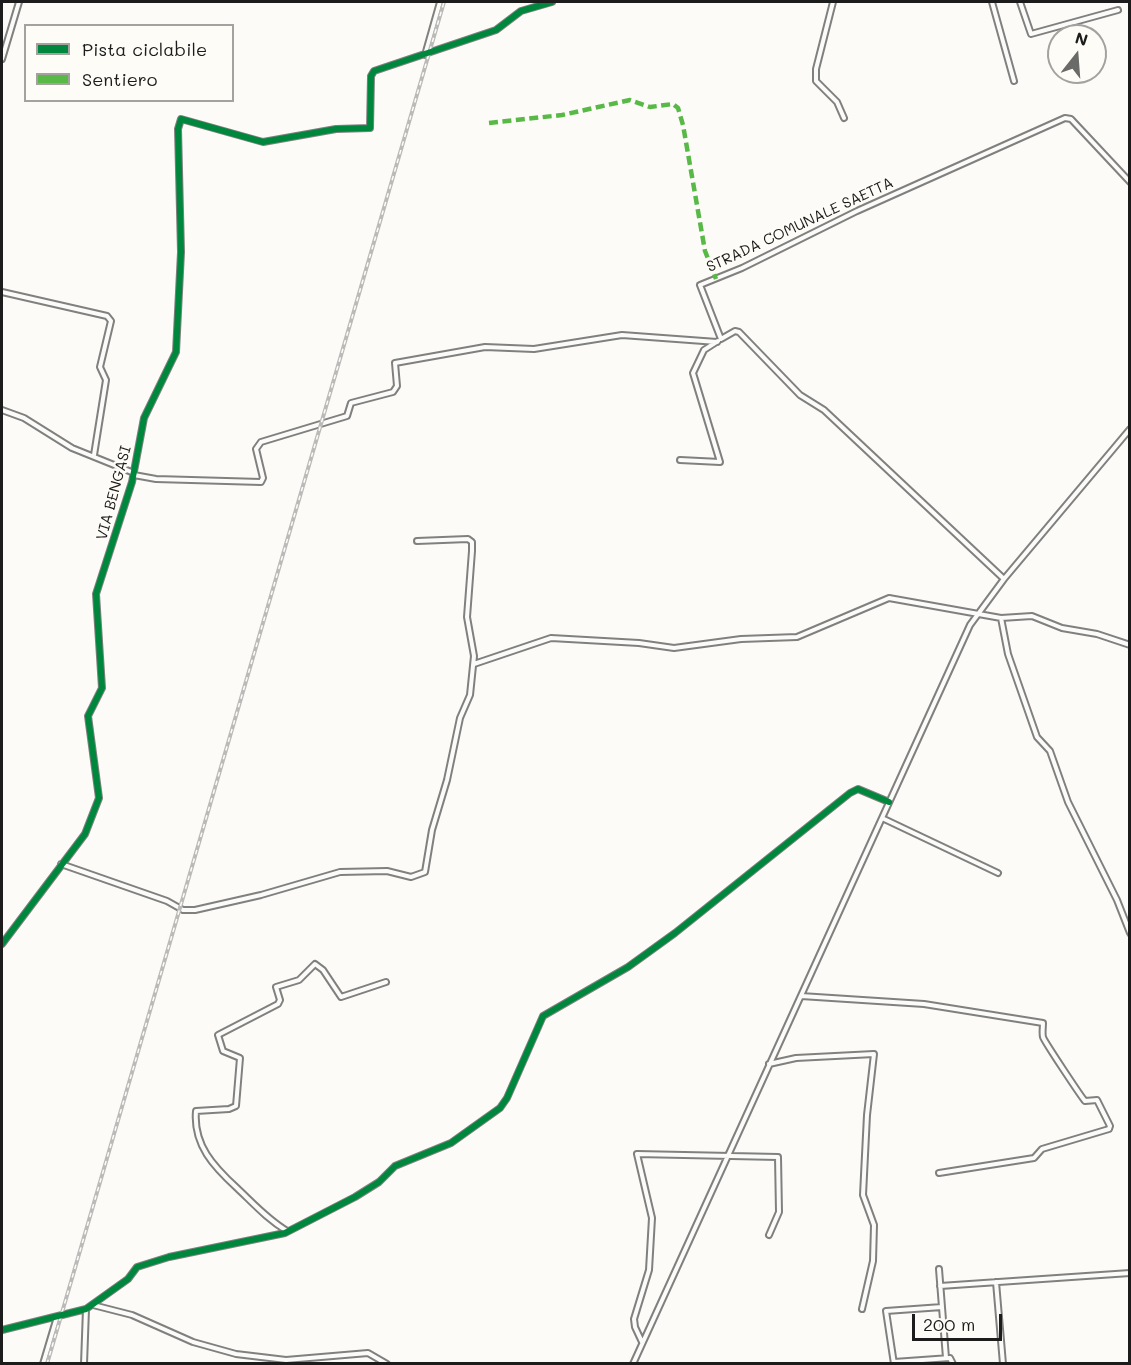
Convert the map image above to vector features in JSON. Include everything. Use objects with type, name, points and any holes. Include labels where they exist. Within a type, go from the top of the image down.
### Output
[{"type":"street","points":[[2,59],[19,2]]},
{"type":"street","points":[[425,55],[441,2]]},
{"type":"street","points":[[425,55],[496,30],[521,11],[552,2]]},
{"type":"street","points":[[833,2],[817,65],[816,81],[837,102],[844,118]]},
{"type":"street","points":[[992,2],[1014,81]]},
{"type":"street","points":[[1020,2],[1031,34],[1118,10]]},
{"type":"street","name":"VIA BENGASI","points":[[2,944],[84,834],[99,798],[88,716],[102,688],[96,594],[134,474],[144,418],[176,352],[181,252],[178,129],[181,119],[263,142],[336,129],[366,129],[372,125],[372,73],[425,55]]},
{"type":"street","name":"STRADA COMUNALE SAETTA","points":[[719,340],[700,285],[742,268],[857,211],[1065,118],[1071,119],[1130,182]]},
{"type":"street","points":[[2,292],[107,316],[111,321],[100,367],[106,380],[94,455]]},
{"type":"street","points":[[680,460],[720,462],[693,373],[704,350],[735,331],[739,332],[800,395],[824,410],[1004,579]]},
{"type":"street","points":[[2,410],[24,418],[63,443],[134,474],[156,479],[261,482],[256,449],[261,442],[347,416],[351,403],[393,392],[397,386],[395,363],[486,347],[534,349],[622,335],[719,340]]},
{"type":"street","points":[[633,1364],[976,613],[1130,429]]},
{"type":"street","points":[[61,864],[167,901],[183,910],[195,910],[261,895],[340,872],[377,871],[411,877],[419,875],[427,866],[432,830],[447,780],[460,718],[470,695],[474,664],[467,617],[472,542],[460,539],[417,541]]},
{"type":"street","points":[[474,664],[551,638],[565,641],[639,643],[674,648],[741,639],[797,637],[890,598],[1001,618],[1032,616],[1062,628],[1097,634],[1130,645]]},
{"type":"street","points":[[1001,618],[1008,654],[1037,737],[1050,751],[1068,802],[1105,874],[1130,933]]},
{"type":"street","points":[[2,1330],[86,1310],[128,1279],[137,1267],[170,1257],[288,1231],[363,1192],[379,1182],[395,1166],[451,1143],[500,1108],[507,1098],[543,1016],[628,967],[833,804],[858,789],[889,802]]},
{"type":"street","points":[[882,818],[998,873]]},
{"type":"street","points":[[288,1231],[262,1213],[224,1178],[204,1151],[197,1129],[196,1112],[229,1109],[236,1106],[240,1058],[223,1051],[218,1035],[278,1004],[280,1000],[276,987],[299,980],[315,964],[323,970],[341,997],[386,982]]},
{"type":"street","points":[[801,996],[924,1004],[1043,1023],[1043,1038],[1073,1080],[1077,1092],[1085,1101],[1097,1100],[1110,1126],[1109,1129],[1042,1149],[1034,1158],[939,1173]]},
{"type":"street","points":[[769,1064],[788,1059],[874,1054],[867,1115],[863,1195],[874,1227],[873,1261],[862,1309]]},
{"type":"street","points":[[643,1342],[635,1327],[634,1319],[649,1270],[652,1218],[637,1154],[778,1157],[779,1212],[770,1235]]},
{"type":"street","points":[[939,1269],[946,1358]]},
{"type":"street","points":[[940,1286],[1130,1272]]},
{"type":"street","points":[[996,1282],[1002,1364]]},
{"type":"street","points":[[93,1305],[132,1315],[193,1342],[228,1352],[286,1360],[368,1353],[387,1364]]},
{"type":"street","points":[[942,1308],[886,1311],[894,1363],[946,1358],[952,1359],[953,1364]]},
{"type":"street","points":[[84,1364],[86,1310]]},
{"type":"street","points":[[43,1364],[59,1317]]},
{"type":"railway","points":[[47,1364],[444,2]]},
{"type":"marked path","points":[[489,123],[562,115],[630,100],[650,107],[673,104],[678,108],[683,125],[705,251],[716,279]]},
{"type":"cycle path","points":[[2,944],[85,834],[99,798],[88,716],[102,688],[96,594],[132,482],[144,418],[176,352],[181,252],[178,129],[181,119],[263,142],[336,129],[370,128],[371,76],[374,71],[496,30],[521,11],[552,2]]},
{"type":"cycle path","points":[[2,1330],[86,1309],[128,1279],[137,1267],[169,1257],[285,1233],[355,1197],[379,1182],[395,1166],[451,1143],[500,1108],[507,1098],[543,1016],[628,967],[675,933],[850,793],[858,789],[889,802]]}]
